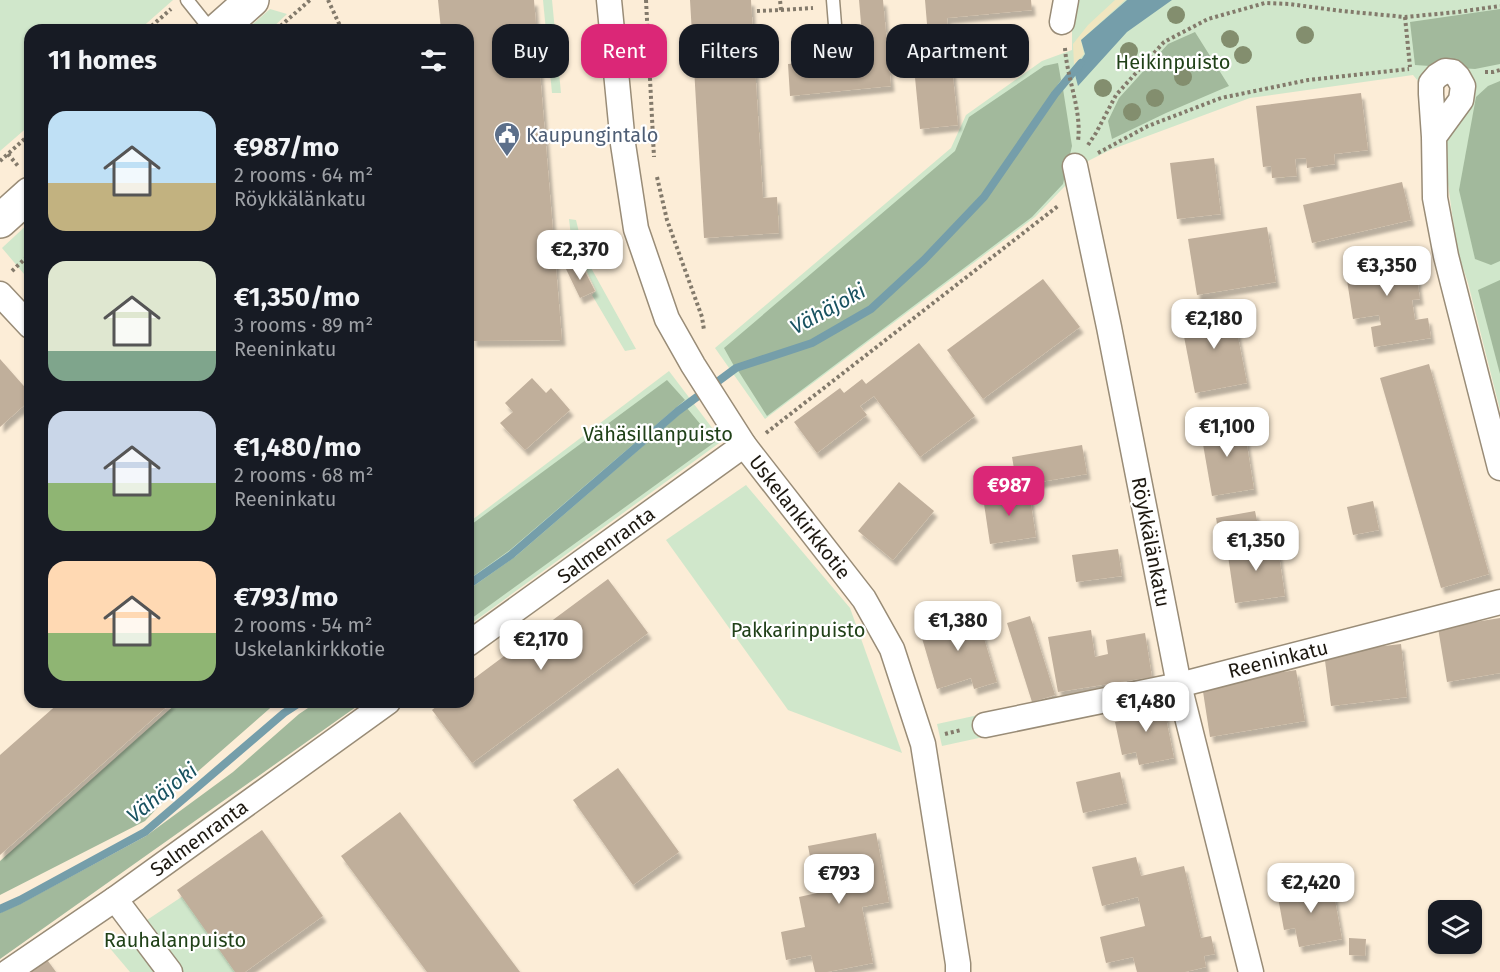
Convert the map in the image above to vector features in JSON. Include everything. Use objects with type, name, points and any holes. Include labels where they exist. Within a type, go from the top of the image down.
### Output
[{"type":"street","points":[[225,24],[252,0]]},
{"type":"street","name":"Uskelankirkkotie","points":[[609,0],[623,144],[636,229],[667,319],[693,365],[744,445],[864,599],[892,649],[922,744],[958,972]]},
{"type":"street","points":[[1434,137],[1435,198],[1446,256],[1500,468]]},
{"type":"street","name":"Röykkälänkatu","points":[[1075,166],[1179,685],[1251,972]]},
{"type":"street","points":[[4,285],[24,317]]},
{"type":"street","name":"Salmenranta","points":[[474,640],[744,445]]},
{"type":"street","name":"Reeninkatu","points":[[985,725],[1179,685],[1500,602]]},
{"type":"street","name":"Salmenranta","points":[[8,972],[115,899],[380,708]]},
{"type":"street","points":[[115,899],[170,972]]},
{"type":"lane","points":[[187,0],[207,24]]},
{"type":"lane","points":[[833,0],[835,24]]},
{"type":"path","points":[[283,24],[310,0]]},
{"type":"path","points":[[328,0],[339,24]]},
{"type":"path","points":[[646,0],[654,164]]},
{"type":"path","points":[[780,0],[781,10]]},
{"type":"path","points":[[1075,166],[1116,95],[1164,42],[1208,19],[1265,3],[1405,17],[1500,6]]},
{"type":"path","points":[[154,24],[172,8]]},
{"type":"path","points":[[758,11],[814,8]]},
{"type":"path","points":[[1405,17],[1410,69]]},
{"type":"path","points":[[1066,61],[1077,109],[1079,135],[1075,166]]},
{"type":"path","points":[[0,161],[24,139]]},
{"type":"path","points":[[657,175],[667,220],[702,316],[705,337]]},
{"type":"path","points":[[4,285],[24,261]]},
{"type":"green space","points":[[0,0],[173,0],[146,24],[24,24],[24,130],[0,151]]},
{"type":"green space","points":[[543,0],[552,0],[554,24],[545,24]]},
{"type":"green space","name":"Heikinpuisto","points":[[1077,0],[1500,0],[1500,410],[1468,283],[1457,250],[1448,184],[1445,140],[1459,74],[1428,93],[1413,75],[1250,98],[1110,150],[1070,170],[1066,185],[1035,217],[765,419],[715,348],[951,148],[966,115],[1018,78],[1029,78],[1029,70],[1042,61],[1072,50],[1072,18]]},
{"type":"green space","points":[[270,9],[287,14],[276,24],[253,24]]},
{"type":"green space","points":[[1500,9],[1500,64],[1475,69],[1415,65],[1410,22]]},
{"type":"green space","points":[[1195,32],[1229,86],[1112,139],[1108,121],[1119,98],[1168,44]]},
{"type":"green space","points":[[1058,63],[1061,80],[984,193],[923,259],[870,308],[811,340],[734,366],[724,348],[955,151],[969,117],[1044,66]]},
{"type":"green space","points":[[551,78],[560,78],[561,93],[552,93]]},
{"type":"green space","points":[[1500,81],[1500,261],[1491,265],[1475,259],[1459,190],[1476,97],[1488,86]]},
{"type":"green space","points":[[1063,89],[1072,146],[1063,184],[1032,217],[767,416],[737,369],[812,344],[872,311],[927,261],[986,197],[1056,95]]},
{"type":"green space","points":[[569,219],[576,220],[585,257],[636,349],[625,351],[592,295],[596,291],[582,261],[576,263],[573,254]]},
{"type":"green space","points":[[24,228],[24,274],[2,248]]},
{"type":"green space","points":[[1500,280],[1500,374],[1478,290]]},
{"type":"green space","name":"Vähäsillanpuisto","points":[[669,371],[722,441],[474,622],[474,518]]},
{"type":"green space","points":[[667,380],[685,400],[510,550],[474,576],[474,523]]},
{"type":"green space","points":[[687,408],[715,442],[474,617],[474,586],[516,556]]},
{"type":"green space","name":"Pakkarinpuisto","points":[[746,485],[850,608],[902,753],[788,710],[666,540]]},
{"type":"green space","points":[[171,708],[270,708],[163,802],[145,821],[0,895],[0,861]]},
{"type":"green space","points":[[308,708],[355,708],[0,959],[0,913],[146,836],[233,772]]},
{"type":"green space","points":[[983,714],[988,736],[942,746],[937,724]]},
{"type":"green space","name":"Rauhalanpuisto","points":[[183,896],[238,972],[130,972],[108,946]]},
{"type":"sand","points":[[1115,0],[1125,0],[1081,40],[1084,54],[1074,65],[1073,44],[1088,25]]},
{"type":"water","points":[[1127,0],[1172,0],[1127,32],[1078,86],[1074,71],[1085,54],[1081,40]]},
{"type":"building","name":"Kaupungintalo","points":[[438,0],[534,0],[536,24],[492,24],[492,78],[540,78],[562,340],[474,341],[474,24],[440,24]]},
{"type":"building","points":[[690,0],[751,0],[752,24],[691,24]]},
{"type":"building","points":[[859,0],[883,0],[886,78],[890,78],[891,86],[790,96],[788,64],[791,64],[791,78],[874,78],[874,24],[861,24]]},
{"type":"building","points":[[925,0],[1031,0],[1032,10],[947,18],[948,24],[927,24]]},
{"type":"building","points":[[695,78],[756,78],[763,198],[777,197],[779,233],[704,238]]},
{"type":"building","points":[[915,78],[953,78],[958,125],[920,129]]},
{"type":"building","points":[[1361,93],[1368,150],[1334,154],[1335,164],[1307,168],[1306,158],[1295,159],[1297,176],[1272,178],[1271,166],[1263,167],[1256,106]]},
{"type":"building","points":[[1214,158],[1221,214],[1177,219],[1170,163]]},
{"type":"building","points":[[1402,182],[1411,220],[1312,243],[1303,205]]},
{"type":"building","points":[[1267,227],[1276,282],[1197,295],[1188,239]]},
{"type":"building","points":[[1413,250],[1420,299],[1412,300],[1415,320],[1428,318],[1431,338],[1374,347],[1371,327],[1381,325],[1379,315],[1353,319],[1344,261]]},
{"type":"building","points":[[581,264],[595,291],[580,298],[566,269]]},
{"type":"building","points":[[1043,279],[1080,327],[983,399],[947,350]]},
{"type":"building","points":[[1232,306],[1247,383],[1195,393],[1180,316]]},
{"type":"building","points":[[919,343],[975,416],[920,457],[874,396],[860,406],[867,415],[817,453],[794,422],[840,388],[844,393],[862,379],[866,384]]},
{"type":"building","points":[[0,359],[24,386],[24,405],[0,427]]},
{"type":"building","points":[[1429,364],[1489,574],[1441,588],[1380,378]]},
{"type":"building","points":[[532,378],[546,393],[551,388],[570,410],[525,450],[500,423],[513,412],[505,403]]},
{"type":"building","points":[[1243,420],[1254,489],[1212,496],[1200,427]]},
{"type":"building","points":[[1082,445],[1087,474],[1017,486],[1012,457]]},
{"type":"building","points":[[899,482],[934,511],[893,560],[858,531]]},
{"type":"building","points":[[1029,491],[1036,537],[990,544],[983,497]]},
{"type":"building","points":[[1373,501],[1379,530],[1353,535],[1347,507]]},
{"type":"building","points":[[1255,511],[1261,540],[1221,547],[1216,518]]},
{"type":"building","points":[[1277,542],[1285,596],[1235,603],[1227,549]]},
{"type":"building","points":[[1118,549],[1122,576],[1076,582],[1072,555]]},
{"type":"building","points":[[608,579],[648,633],[472,763],[432,710],[434,708],[474,708],[474,679]]},
{"type":"building","points":[[976,611],[997,682],[974,689],[971,678],[937,689],[919,628]]},
{"type":"building","points":[[1030,616],[1055,695],[1032,702],[1007,623]]},
{"type":"building","points":[[1500,618],[1500,673],[1447,682],[1438,628]]},
{"type":"building","points":[[1091,630],[1095,657],[1108,654],[1106,640],[1145,633],[1152,677],[1058,692],[1048,637]]},
{"type":"building","points":[[1401,644],[1407,697],[1331,706],[1324,653]]},
{"type":"building","points":[[1296,670],[1305,721],[1210,737],[1202,685]]},
{"type":"building","points":[[1162,698],[1174,758],[1139,765],[1136,752],[1122,755],[1115,722],[1130,719],[1127,705]]},
{"type":"building","points":[[53,708],[165,708],[0,855],[0,755]]},
{"type":"building","points":[[618,768],[679,852],[633,885],[573,800]]},
{"type":"building","points":[[1120,772],[1127,803],[1083,813],[1076,782]]},
{"type":"building","points":[[400,812],[520,972],[427,972],[341,856]]},
{"type":"building","points":[[262,830],[323,916],[245,972],[235,972],[177,890]]},
{"type":"building","points":[[876,833],[889,902],[862,907],[873,963],[827,972],[815,972],[811,955],[786,960],[781,932],[805,927],[799,897],[817,893],[808,846]]},
{"type":"building","points":[[1136,857],[1141,876],[1184,866],[1201,938],[1211,936],[1215,954],[1204,956],[1206,967],[1185,972],[1137,972],[1133,957],[1106,963],[1100,937],[1145,926],[1138,897],[1102,906],[1092,867]]},
{"type":"building","points":[[1332,883],[1342,939],[1299,947],[1295,928],[1284,930],[1277,892]]},
{"type":"building","points":[[1349,938],[1366,939],[1365,956],[1349,955]]},
{"type":"building","points":[[45,957],[56,972],[25,972]]},
{"type":"waterway","name":"Vähäjoki","points":[[474,581],[511,555],[678,411],[736,368],[812,343],[871,309],[924,260],[984,197],[1055,94],[1081,63]]},
{"type":"waterway","name":"Vähäjoki","points":[[0,909],[145,832],[292,708]]},
{"type":"place","name":"Kaupungintalo","points":[[507,158]]}]
